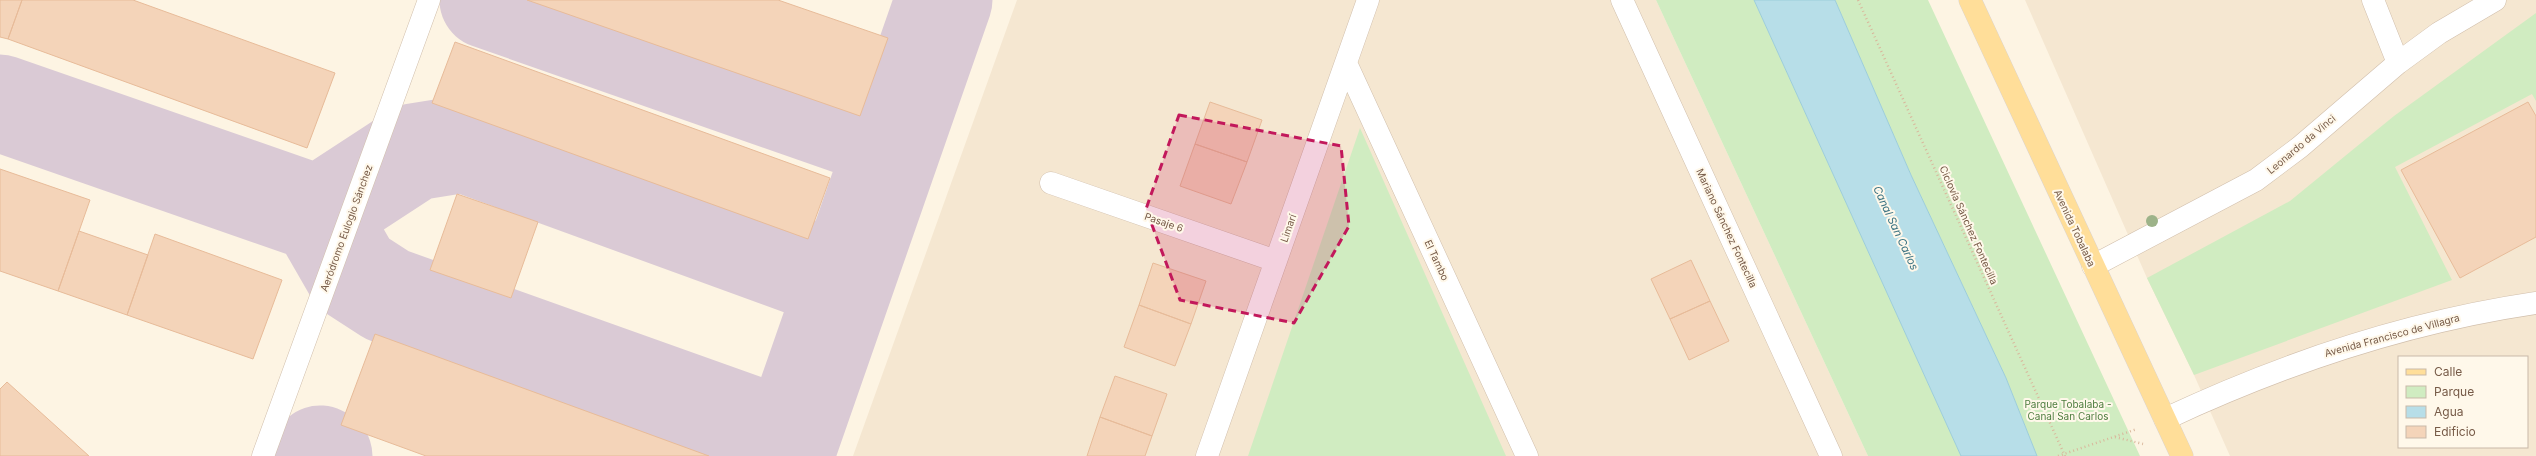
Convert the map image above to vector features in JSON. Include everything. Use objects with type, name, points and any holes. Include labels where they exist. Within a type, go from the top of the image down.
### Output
[{"type":"main road","name":"Avenida Tobalaba","points":[[1970,0],[2182,456]]},
{"type":"street","name":"Aeródromo Eulogio Sánchez","points":[[263,456],[429,0]]},
{"type":"street","name":"Limarí","points":[[1207,456],[1368,0]]},
{"type":"street","name":"Mariano Sánchez Fontecilla","points":[[1622,0],[1831,456]]},
{"type":"street","points":[[2373,0],[2398,63]]},
{"type":"street","name":"Leonardo da Vinci","points":[[2093,266],[2256,180],[2295,151],[2398,63],[2439,33],[2495,0]]},
{"type":"street","name":"El Tambo","points":[[1346,63],[1527,456]]},
{"type":"street","name":"Pasaje 6","points":[[1051,183],[1276,261]]},
{"type":"street","name":"Avenida Francisco de Villagra","points":[[2164,419],[2215,396],[2320,355],[2390,334],[2461,317],[2536,303]]},
{"type":"path","name":"Ciclovía Sánchez Fontecilla","points":[[1858,0],[2065,455]]},
{"type":"path","points":[[2058,456],[2065,455],[2114,437]]},
{"type":"highlighted area","points":[[1179,115],[1341,146],[1349,226],[1294,323],[1180,300],[1146,209]]},
{"type":"shaded area","points":[[1017,0],[1656,0],[1868,456],[853,456]]},
{"type":"shaded area","points":[[2025,0],[2536,0],[2536,456],[2230,456],[2194,375],[2147,278]]},
{"type":"green space","points":[[1656,0],[1754,0],[1961,456],[1868,456]]},
{"type":"green space","name":"Parque Tobalaba - Canal San Carlos","points":[[1835,0],[1928,0],[2140,456],[2037,456],[2006,378],[1911,175]]},
{"type":"green space","points":[[2536,13],[2536,101],[2532,94],[2395,167],[2452,280],[2194,375],[2147,278],[2290,201],[2394,116]]},
{"type":"green space","points":[[1360,128],[1506,456],[1248,456]]},
{"type":"water","name":"Canal San Carlos","points":[[1754,0],[1835,0],[1911,175],[2006,378],[2037,456],[1961,456]]},
{"type":"building","points":[[0,0],[22,0],[8,39],[0,37]]},
{"type":"building","points":[[22,0],[133,0],[335,73],[307,148],[8,39]]},
{"type":"building","points":[[527,0],[778,0],[888,38],[860,116]]},
{"type":"building","points":[[455,42],[830,178],[808,239],[432,103]]},
{"type":"building","points":[[1210,102],[1262,120],[1247,162],[1195,144]]},
{"type":"building","points":[[2528,102],[2536,116],[2536,237],[2460,278],[2401,170]]},
{"type":"building","points":[[1195,144],[1247,162],[1231,204],[1180,186]]},
{"type":"building","points":[[0,169],[90,200],[58,291],[0,271]]},
{"type":"building","points":[[457,194],[538,222],[511,298],[430,270]]},
{"type":"building","points":[[79,231],[148,255],[127,315],[58,291]]},
{"type":"building","points":[[155,234],[282,280],[253,359],[127,315]]},
{"type":"building","points":[[1691,260],[1710,301],[1670,319],[1651,279]]},
{"type":"building","points":[[1153,263],[1206,281],[1191,324],[1139,305]]},
{"type":"building","points":[[1710,301],[1729,341],[1689,360],[1670,319]]},
{"type":"building","points":[[1139,305],[1191,324],[1175,366],[1124,347]]},
{"type":"building","points":[[375,334],[709,456],[426,456],[341,425]]},
{"type":"building","points":[[1115,376],[1167,394],[1152,436],[1100,417]]},
{"type":"building","points":[[7,382],[89,456],[0,456],[0,389]]},
{"type":"building","points":[[1100,417],[1152,436],[1145,456],[1087,456]]},
{"type":"taxiway","points":[[488,0],[894,142]]},
{"type":"taxiway","points":[[785,456],[944,0]]},
{"type":"taxiway","points":[[0,103],[319,214],[353,273],[387,295],[791,439]]},
{"type":"taxiway","points":[[319,214],[414,152],[464,144],[845,283]]},
{"type":"taxiway","points":[[320,454],[324,456]]}]
